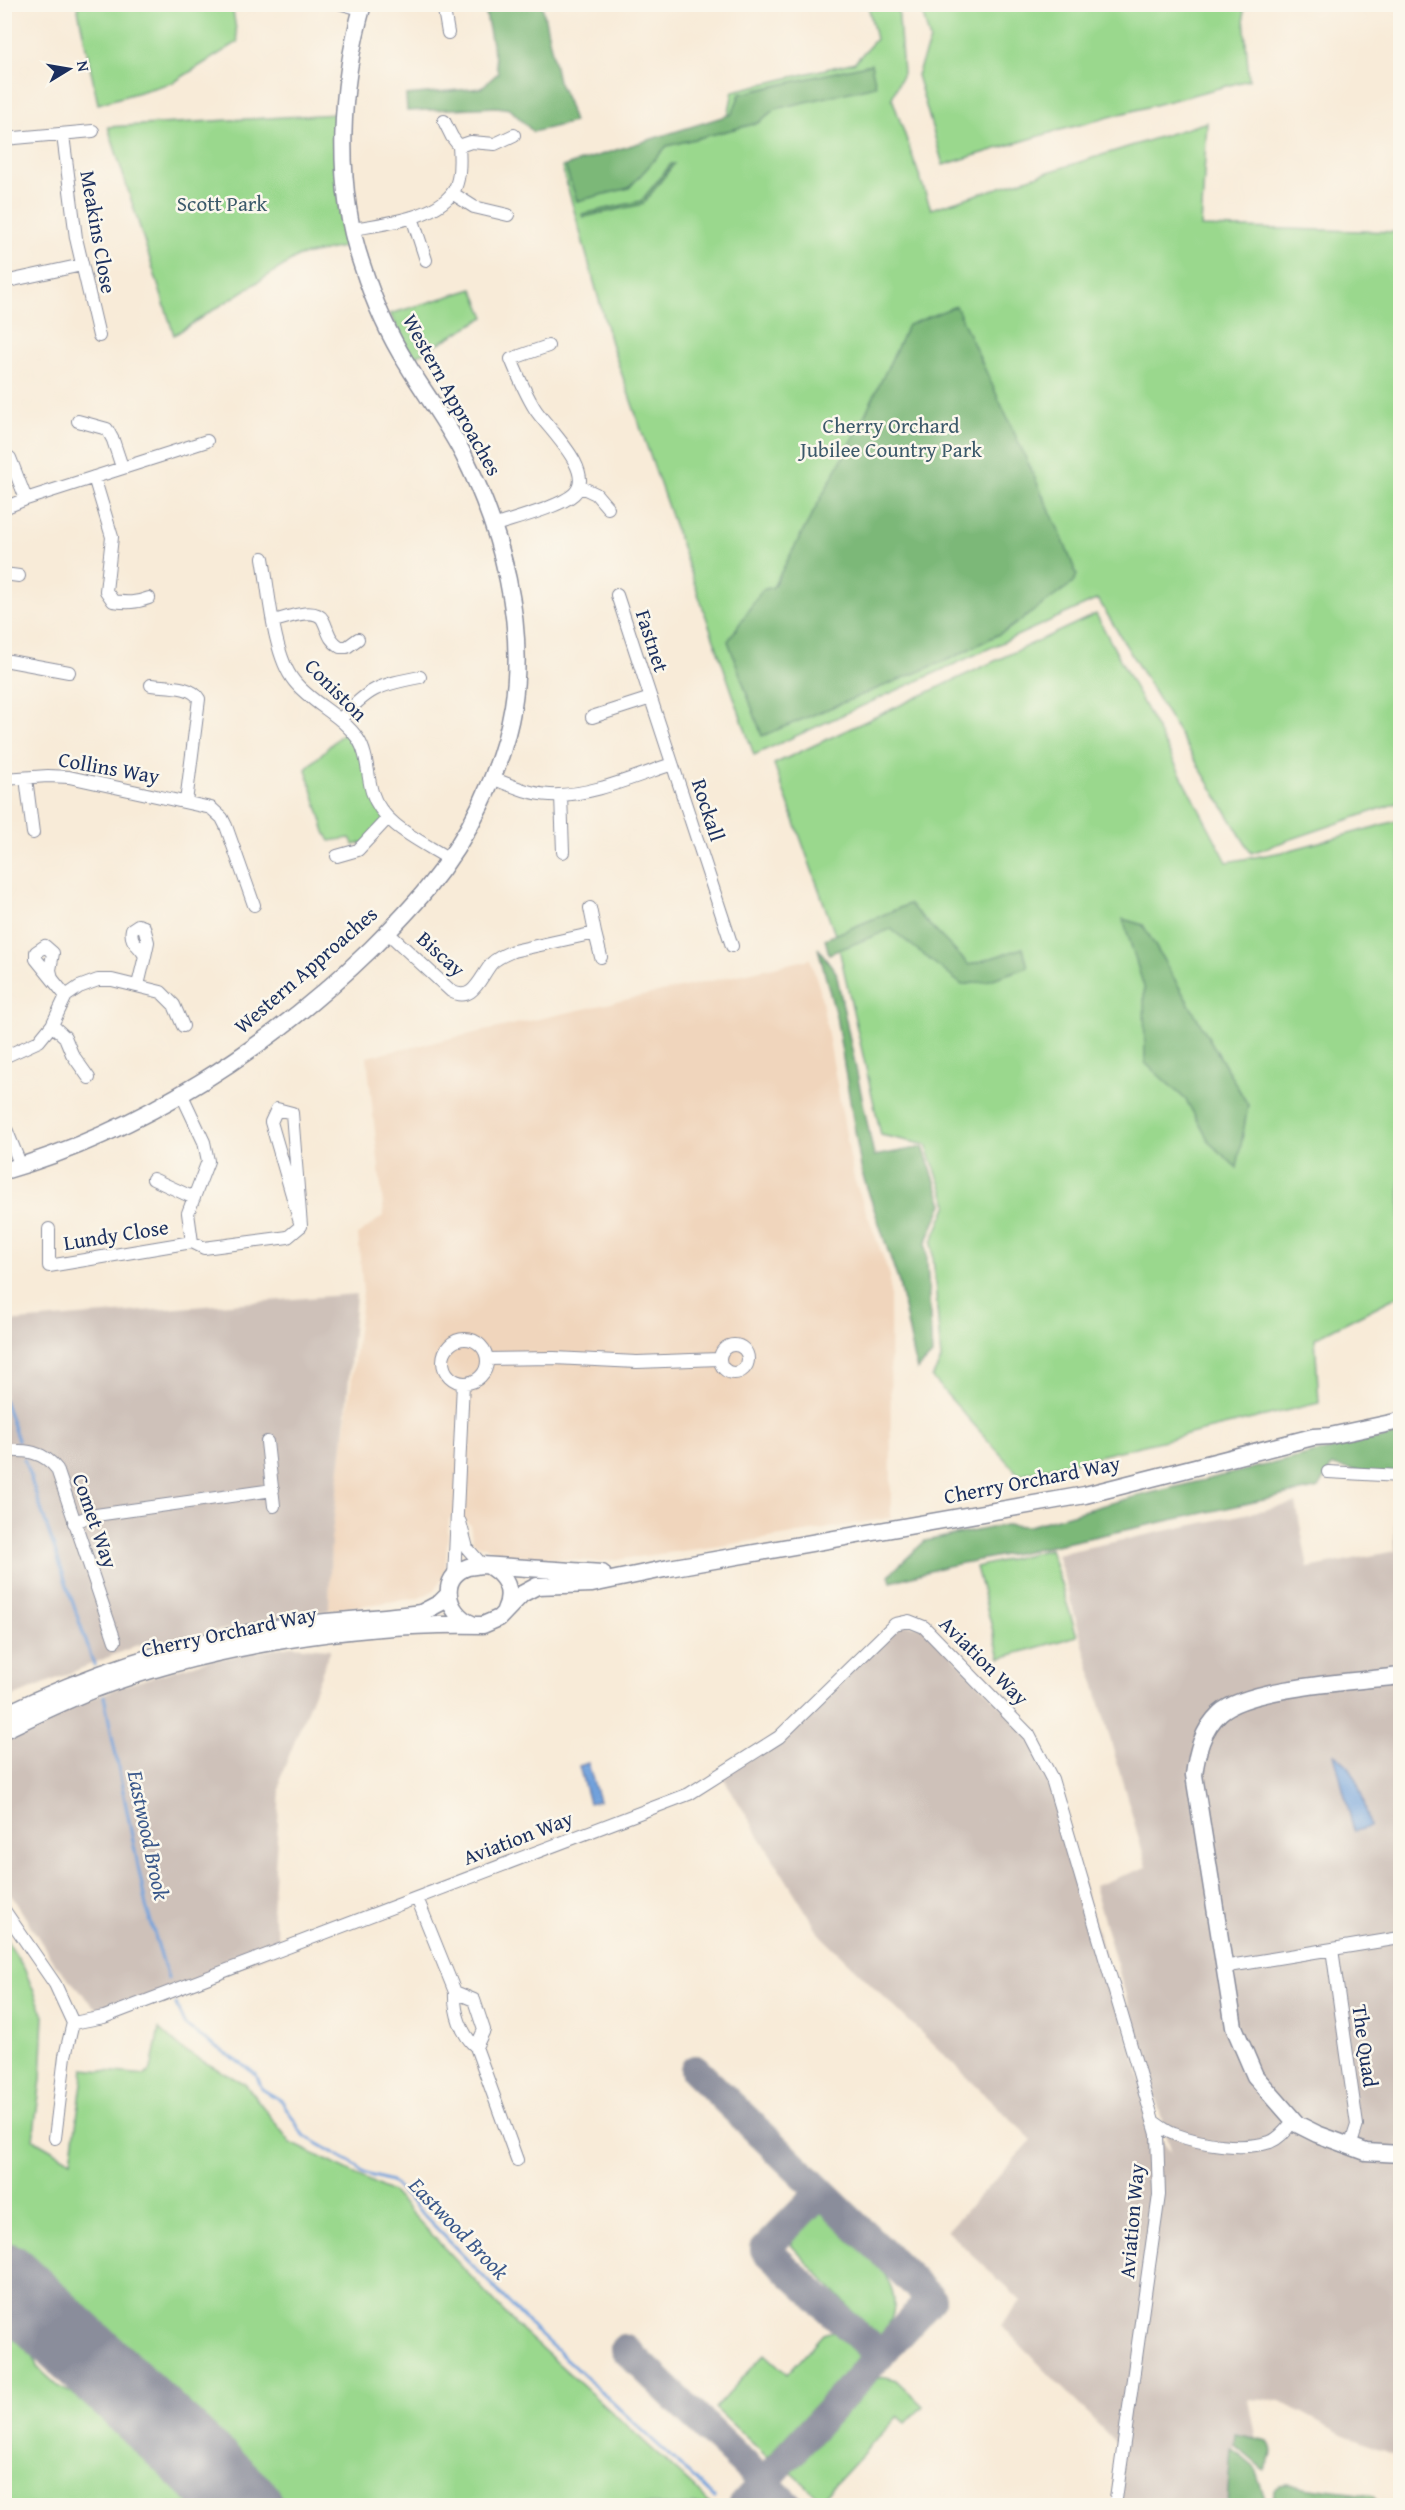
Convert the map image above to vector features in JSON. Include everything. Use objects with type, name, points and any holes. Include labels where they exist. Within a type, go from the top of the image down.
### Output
[{"type":"main road","name":"Western Approaches","points":[[4,1171],[97,1137],[181,1093],[233,1061],[335,982],[427,890],[448,860],[476,812],[492,778],[513,706],[515,665],[511,602],[493,526],[464,454],[408,366],[384,319],[360,261],[344,180],[346,110],[352,51],[362,7]]},
{"type":"main road","points":[[1313,1437],[1329,1429],[1401,1412]]},
{"type":"main road","name":"Cherry Orchard Way","points":[[4,1730],[92,1690],[205,1657],[331,1633],[491,1623],[522,1593],[537,1586],[592,1584],[669,1568],[1085,1495],[1313,1437],[1330,1436],[1401,1421]]},
{"type":"main road","points":[[485,1566],[500,1573],[507,1583],[509,1600],[504,1612]]},
{"type":"main road","name":"Cherry Orchard Way","points":[[4,1715],[64,1687],[152,1656],[207,1641],[287,1626],[421,1613],[440,1603],[467,1567],[485,1566],[590,1573],[669,1568]]},
{"type":"main road","points":[[451,1586],[450,1602],[457,1616],[474,1625]]},
{"type":"main road","points":[[1401,1676],[1267,1693],[1236,1704],[1222,1711],[1211,1723],[1196,1752],[1194,1776],[1234,2027],[1244,2055],[1255,2076],[1294,2120],[1317,2134],[1366,2152],[1401,2154]]},
{"type":"street","points":[[342,4],[362,7]]},
{"type":"street","points":[[443,4],[448,33]]},
{"type":"street","points":[[353,229],[412,217],[429,210],[452,193],[458,178],[459,146],[444,121]]},
{"type":"street","points":[[4,139],[93,131]]},
{"type":"street","name":"Meakins Close","points":[[63,135],[72,216],[99,336]]},
{"type":"street","points":[[459,146],[471,142],[495,144],[514,135]]},
{"type":"street","points":[[452,193],[474,207],[508,215]]},
{"type":"street","points":[[412,217],[426,260]]},
{"type":"street","points":[[4,282],[82,265]]},
{"type":"street","points":[[493,526],[559,503],[575,493],[579,486],[580,472],[574,460],[536,411],[511,359],[548,346]]},
{"type":"street","points":[[78,421],[93,423],[107,429],[122,467]]},
{"type":"street","points":[[4,508],[122,467],[207,441]]},
{"type":"street","points":[[4,454],[10,459],[26,499]]},
{"type":"street","points":[[94,477],[111,537],[106,583],[108,596],[114,601],[126,603],[137,603],[149,598]]},
{"type":"street","points":[[579,486],[596,494],[608,508]]},
{"type":"street","name":"Coniston","points":[[263,558],[283,659],[294,682],[340,720],[360,742],[375,801],[387,819],[448,860]]},
{"type":"street","points":[[4,574],[19,576]]},
{"type":"street","name":"Fastnet","points":[[617,595],[672,764]]},
{"type":"street","name":"Coniston","points":[[274,621],[311,613],[317,614],[323,620],[328,636],[340,647],[353,644],[358,639]]},
{"type":"street","points":[[4,660],[69,672]]},
{"type":"street","points":[[340,720],[363,695],[387,684],[420,677]]},
{"type":"street","name":"Collins Way","points":[[152,685],[188,689],[194,692],[199,699],[186,802]]},
{"type":"street","name":"Fastnet","points":[[592,717],[651,698]]},
{"type":"street","name":"Rockall","points":[[492,778],[536,793],[561,795],[590,790],[672,764],[732,945]]},
{"type":"street","name":"Collins Way","points":[[4,779],[69,777],[211,808],[222,818],[254,905]]},
{"type":"street","points":[[26,778],[33,833]]},
{"type":"street","points":[[561,795],[563,852]]},
{"type":"street","points":[[337,856],[358,850],[387,819]]},
{"type":"street","points":[[590,908],[601,957]]},
{"type":"street","name":"Biscay","points":[[387,932],[444,985],[461,995],[474,990],[493,962],[502,956],[513,951],[596,933]]},
{"type":"street","points":[[138,985],[144,956]]},
{"type":"street","points":[[52,978],[66,996]]},
{"type":"street","points":[[4,1057],[39,1041],[52,1025],[66,996],[79,987],[98,980],[138,985],[166,995],[174,1005],[183,1026]]},
{"type":"street","points":[[52,1025],[65,1036],[72,1054],[89,1078]]},
{"type":"street","name":"Lundy Close","points":[[181,1093],[207,1151],[206,1168],[188,1213],[192,1242]]},
{"type":"street","points":[[277,1109],[292,1113],[301,1226],[271,1122],[277,1109]]},
{"type":"street","points":[[4,1124],[21,1166]]},
{"type":"street","name":"Lundy Close","points":[[153,1179],[194,1198]]},
{"type":"street","name":"Lundy Close","points":[[49,1229],[49,1266],[192,1242],[204,1248],[288,1237],[301,1226]]},
{"type":"street","points":[[460,1340],[473,1340],[483,1347],[487,1359],[485,1372],[476,1381],[463,1383],[456,1381],[446,1372],[444,1359],[449,1347],[460,1340]]},
{"type":"street","points":[[487,1359],[554,1358],[637,1362],[719,1359]]},
{"type":"street","points":[[451,1586],[463,1383]]},
{"type":"street","points":[[267,1442],[274,1506]]},
{"type":"street","name":"Comet Way","points":[[15,1450],[38,1454],[57,1469],[115,1641]]},
{"type":"street","points":[[1328,1472],[1401,1476]]},
{"type":"street","points":[[74,1522],[89,1516],[273,1490]]},
{"type":"street","points":[[457,1512],[467,1548],[485,1566]]},
{"type":"street","name":"Aviation Way","points":[[73,2023],[104,2017],[689,1794],[778,1737],[896,1624],[909,1621],[924,1628],[1029,1735],[1052,1779],[1157,2134],[1159,2195],[1115,2505]]},
{"type":"street","points":[[417,1898],[455,1992],[454,2006],[466,2039],[476,2047],[517,2160]]},
{"type":"street","points":[[4,1910],[55,1984],[73,2023],[65,2056],[55,2138]]},
{"type":"street","points":[[1223,1967],[1401,1938]]},
{"type":"street","name":"The Quad","points":[[1332,1949],[1357,2125],[1350,2147]]},
{"type":"street","points":[[455,1992],[474,2001],[484,2030],[476,2047]]},
{"type":"street","points":[[1154,2122],[1172,2134],[1226,2145],[1251,2145],[1270,2142],[1280,2136],[1294,2120]]},
{"type":"shaded area","points":[[810,959],[820,990],[854,1179],[890,1276],[891,1518],[721,1546],[599,1562],[509,1555],[473,1543],[470,1525],[457,1513],[449,1519],[445,1573],[435,1590],[419,1598],[329,1610],[331,1541],[363,1292],[358,1235],[384,1215],[367,1057]]},
{"type":"shaded area","points":[[356,1294],[344,1437],[331,1541],[329,1610],[135,1646],[5,1700],[5,1322]]},
{"type":"shaded area","points":[[1400,1497],[1400,2457],[1342,2434],[1280,2401],[1248,2399],[1256,2441],[1231,2448],[1227,2505],[1115,2505],[1123,2450],[1001,2325],[1021,2301],[947,2231],[1032,2140],[821,1936],[721,1774],[779,1737],[895,1624],[924,1627],[1029,1735],[1052,1779],[1157,2134],[1172,2154],[1094,1886],[1147,1867],[1057,1554],[1296,1503],[1308,1568],[1395,1551],[1393,1498]]},
{"type":"shaded area","points":[[291,1646],[331,1649],[281,1776],[272,1913],[282,1950],[104,2017],[55,1964],[5,1885],[5,1741],[27,1725],[120,1687],[206,1661]]},
{"type":"green space","points":[[77,5],[232,5],[238,42],[174,82],[98,104]]},
{"type":"green space","points":[[484,5],[542,5],[558,81],[574,122],[533,132],[510,109],[497,107],[407,111],[406,95],[481,88],[498,73]]},
{"type":"green space","name":"Cherry Orchard Jubilee Country Park","points":[[868,5],[898,5],[903,73],[892,98],[931,209],[1207,122],[1201,227],[1400,232],[1400,802],[1251,853],[1098,599],[754,755],[611,343],[562,167],[728,116],[733,91],[855,62],[876,39]]},
{"type":"green space","points":[[920,5],[1243,5],[1249,80],[1053,132],[943,165],[917,75],[930,40]]},
{"type":"green space","points":[[871,64],[876,86],[775,109],[758,123],[667,146],[629,188],[577,201],[565,166],[732,114],[740,94]]},
{"type":"green space","name":"Scott Park","points":[[336,114],[339,210],[348,246],[299,256],[174,335],[108,127]]},
{"type":"green space","points":[[671,164],[674,164],[643,204],[583,217],[582,214],[641,201]]},
{"type":"green space","points":[[473,289],[485,317],[413,358],[390,314]]},
{"type":"green space","points":[[956,306],[1061,535],[1077,575],[1073,583],[1007,630],[952,658],[762,736],[728,641],[762,590],[773,587],[856,433],[908,325]]},
{"type":"green space","points":[[1096,614],[1227,862],[1283,852],[1400,820],[1400,1295],[1315,1338],[1319,1403],[1019,1475],[932,1378],[941,1360],[932,1242],[948,1204],[926,1145],[881,1135],[837,940],[774,764]]},
{"type":"green space","points":[[348,728],[387,819],[367,842],[354,845],[350,838],[330,841],[325,832],[306,769]]},
{"type":"green space","points":[[909,904],[969,965],[1023,948],[1028,967],[987,981],[962,985],[891,929],[829,954],[825,939]]},
{"type":"green space","points":[[1123,919],[1143,925],[1248,1105],[1237,1168],[1210,1143],[1186,1100],[1145,1063],[1144,987]]},
{"type":"green space","points":[[818,948],[836,972],[874,1156],[923,1147],[943,1204],[926,1243],[932,1355],[917,1370],[899,1283],[862,1173],[836,1016]]},
{"type":"green space","points":[[1400,1435],[1400,1478],[1332,1466],[1319,1488],[1042,1548],[947,1566],[891,1582],[889,1575],[925,1541],[1005,1525],[1029,1526],[1122,1500],[1370,1440]]},
{"type":"green space","points":[[1050,1549],[1077,1636],[1000,1658],[976,1567]]},
{"type":"green space","points":[[5,1938],[24,1968],[44,2016],[41,2080],[33,2139],[71,2161],[84,2069],[145,2075],[151,2070],[159,2029],[184,2051],[245,2084],[291,2143],[392,2192],[517,2326],[711,2505],[285,2505],[107,2339],[100,2324],[66,2299],[5,2243]]},
{"type":"green space","points":[[812,2210],[822,2210],[867,2252],[890,2285],[894,2302],[891,2320],[878,2338],[792,2246],[791,2232]]},
{"type":"green space","points":[[4,2325],[33,2353],[37,2367],[59,2387],[83,2399],[194,2505],[5,2505]]},
{"type":"green space","points":[[833,2331],[844,2332],[860,2348],[858,2359],[767,2457],[715,2408],[765,2354],[787,2374],[823,2334]]},
{"type":"green space","points":[[886,2377],[896,2380],[923,2406],[906,2423],[898,2416],[821,2499],[791,2472],[874,2379]]},
{"type":"green space","points":[[1235,2434],[1268,2441],[1271,2455],[1264,2470],[1234,2445]]},
{"type":"green space","points":[[1231,2448],[1255,2468],[1267,2505],[1227,2505]]},
{"type":"green space","points":[[1287,2485],[1374,2496],[1377,2505],[1273,2505],[1274,2489]]},
{"type":"water","points":[[1334,1754],[1342,1760],[1354,1776],[1370,1827],[1354,1831]]},
{"type":"water","points":[[588,1763],[599,1801],[589,1803],[579,1766]]},
{"type":"waterway","name":"Eastwood Brook","points":[[4,1400],[18,1440]]},
{"type":"waterway","name":"Eastwood Brook","points":[[24,1459],[94,1665]]},
{"type":"waterway","name":"Eastwood Brook","points":[[104,1696],[146,1906],[168,1978]]},
{"type":"waterway","name":"Eastwood Brook","points":[[176,2004],[185,2026],[256,2074],[262,2089],[282,2101],[303,2135],[358,2167],[362,2173],[391,2181],[538,2333],[714,2497]]},
{"type":"taxiway","points":[[695,2070],[931,2299],[742,2506]]},
{"type":"taxiway","points":[[821,2192],[765,2249],[879,2355]]},
{"type":"taxiway","points":[[625,2349],[788,2506]]},
{"type":"runway","points":[[4,2279],[246,2506]]}]
